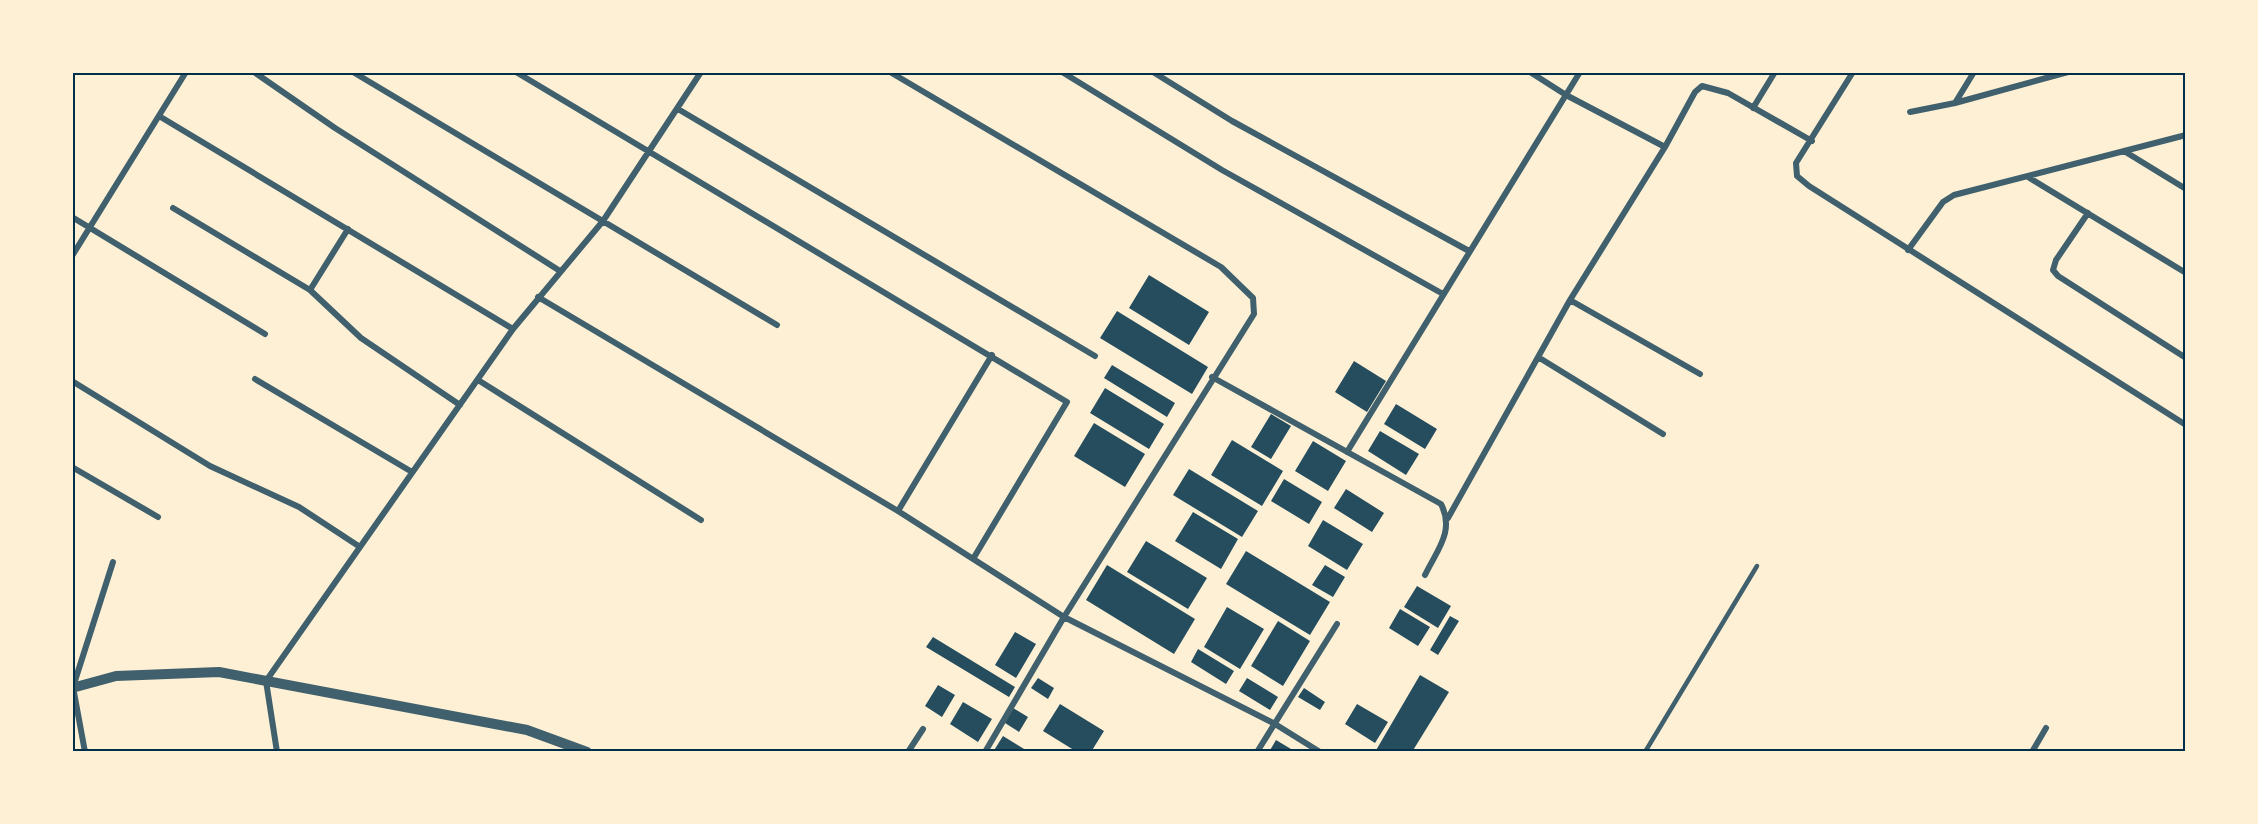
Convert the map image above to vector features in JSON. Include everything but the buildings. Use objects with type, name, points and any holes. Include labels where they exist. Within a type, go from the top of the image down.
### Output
[{"type":"street","points":[[72,256],[186,72]]},
{"type":"street","points":[[254,72],[335,128],[560,271]]},
{"type":"street","points":[[353,72],[777,325]]},
{"type":"street","points":[[516,72],[1067,402],[973,559]]},
{"type":"street","points":[[277,752],[266,681],[513,329],[603,221],[701,72]]},
{"type":"street","points":[[890,72],[1221,267],[1253,298],[1254,314],[1212,377],[1064,617],[985,752]]},
{"type":"street","points":[[1062,72],[1222,170],[1443,294]]},
{"type":"street","points":[[1153,72],[1232,121],[1469,251]]},
{"type":"street","points":[[1530,72],[1566,95],[1665,147]]},
{"type":"street","points":[[1347,452],[1580,72]]},
{"type":"street","points":[[1753,108],[1775,72]]},
{"type":"street","points":[[1853,72],[1812,141],[1796,163],[1797,176],[1908,250],[2186,425]]},
{"type":"street","points":[[1954,103],[1974,72]]},
{"type":"street","points":[[1910,112],[1954,103],[2068,72]]},
{"type":"street","points":[[1425,575],[1446,531],[1448,518],[1538,357],[1570,300],[1665,147],[1695,92],[1702,86],[1728,93],[1812,141]]},
{"type":"street","points":[[678,109],[1095,356]]},
{"type":"street","points":[[159,116],[513,329]]},
{"type":"street","points":[[1908,250],[1943,202],[1954,195],[2186,135]]},
{"type":"street","points":[[2124,151],[2186,189]]},
{"type":"street","points":[[2028,177],[2186,273]]},
{"type":"street","points":[[173,208],[310,290],[361,338],[460,405]]},
{"type":"street","points":[[2088,213],[2056,260],[2053,270],[2058,276],[2186,358]]},
{"type":"street","points":[[72,217],[265,334]]},
{"type":"street","points":[[310,290],[348,229]]},
{"type":"street","points":[[538,297],[898,511],[1064,617],[1275,724],[1320,752]]},
{"type":"street","points":[[1570,300],[1700,374]]},
{"type":"street","points":[[898,511],[992,355]]},
{"type":"street","points":[[1538,357],[1663,434]]},
{"type":"street","points":[[1212,377],[1431,496],[1441,504],[1448,518]]},
{"type":"street","points":[[255,379],[412,472]]},
{"type":"street","points":[[478,380],[701,520]]},
{"type":"street","points":[[72,381],[210,466],[298,507],[360,547]]},
{"type":"street","points":[[72,467],[158,517]]},
{"type":"street","points":[[85,752],[73,687],[113,562]]},
{"type":"street","points":[[1257,752],[1337,624]]},
{"type":"street","points":[[73,687],[116,675],[219,672],[527,730],[587,752]]},
{"type":"street","points":[[2032,752],[2046,728]]},
{"type":"street","points":[[908,752],[923,729]]},
{"type":"lane","points":[[1645,752],[1756,566]]}]
